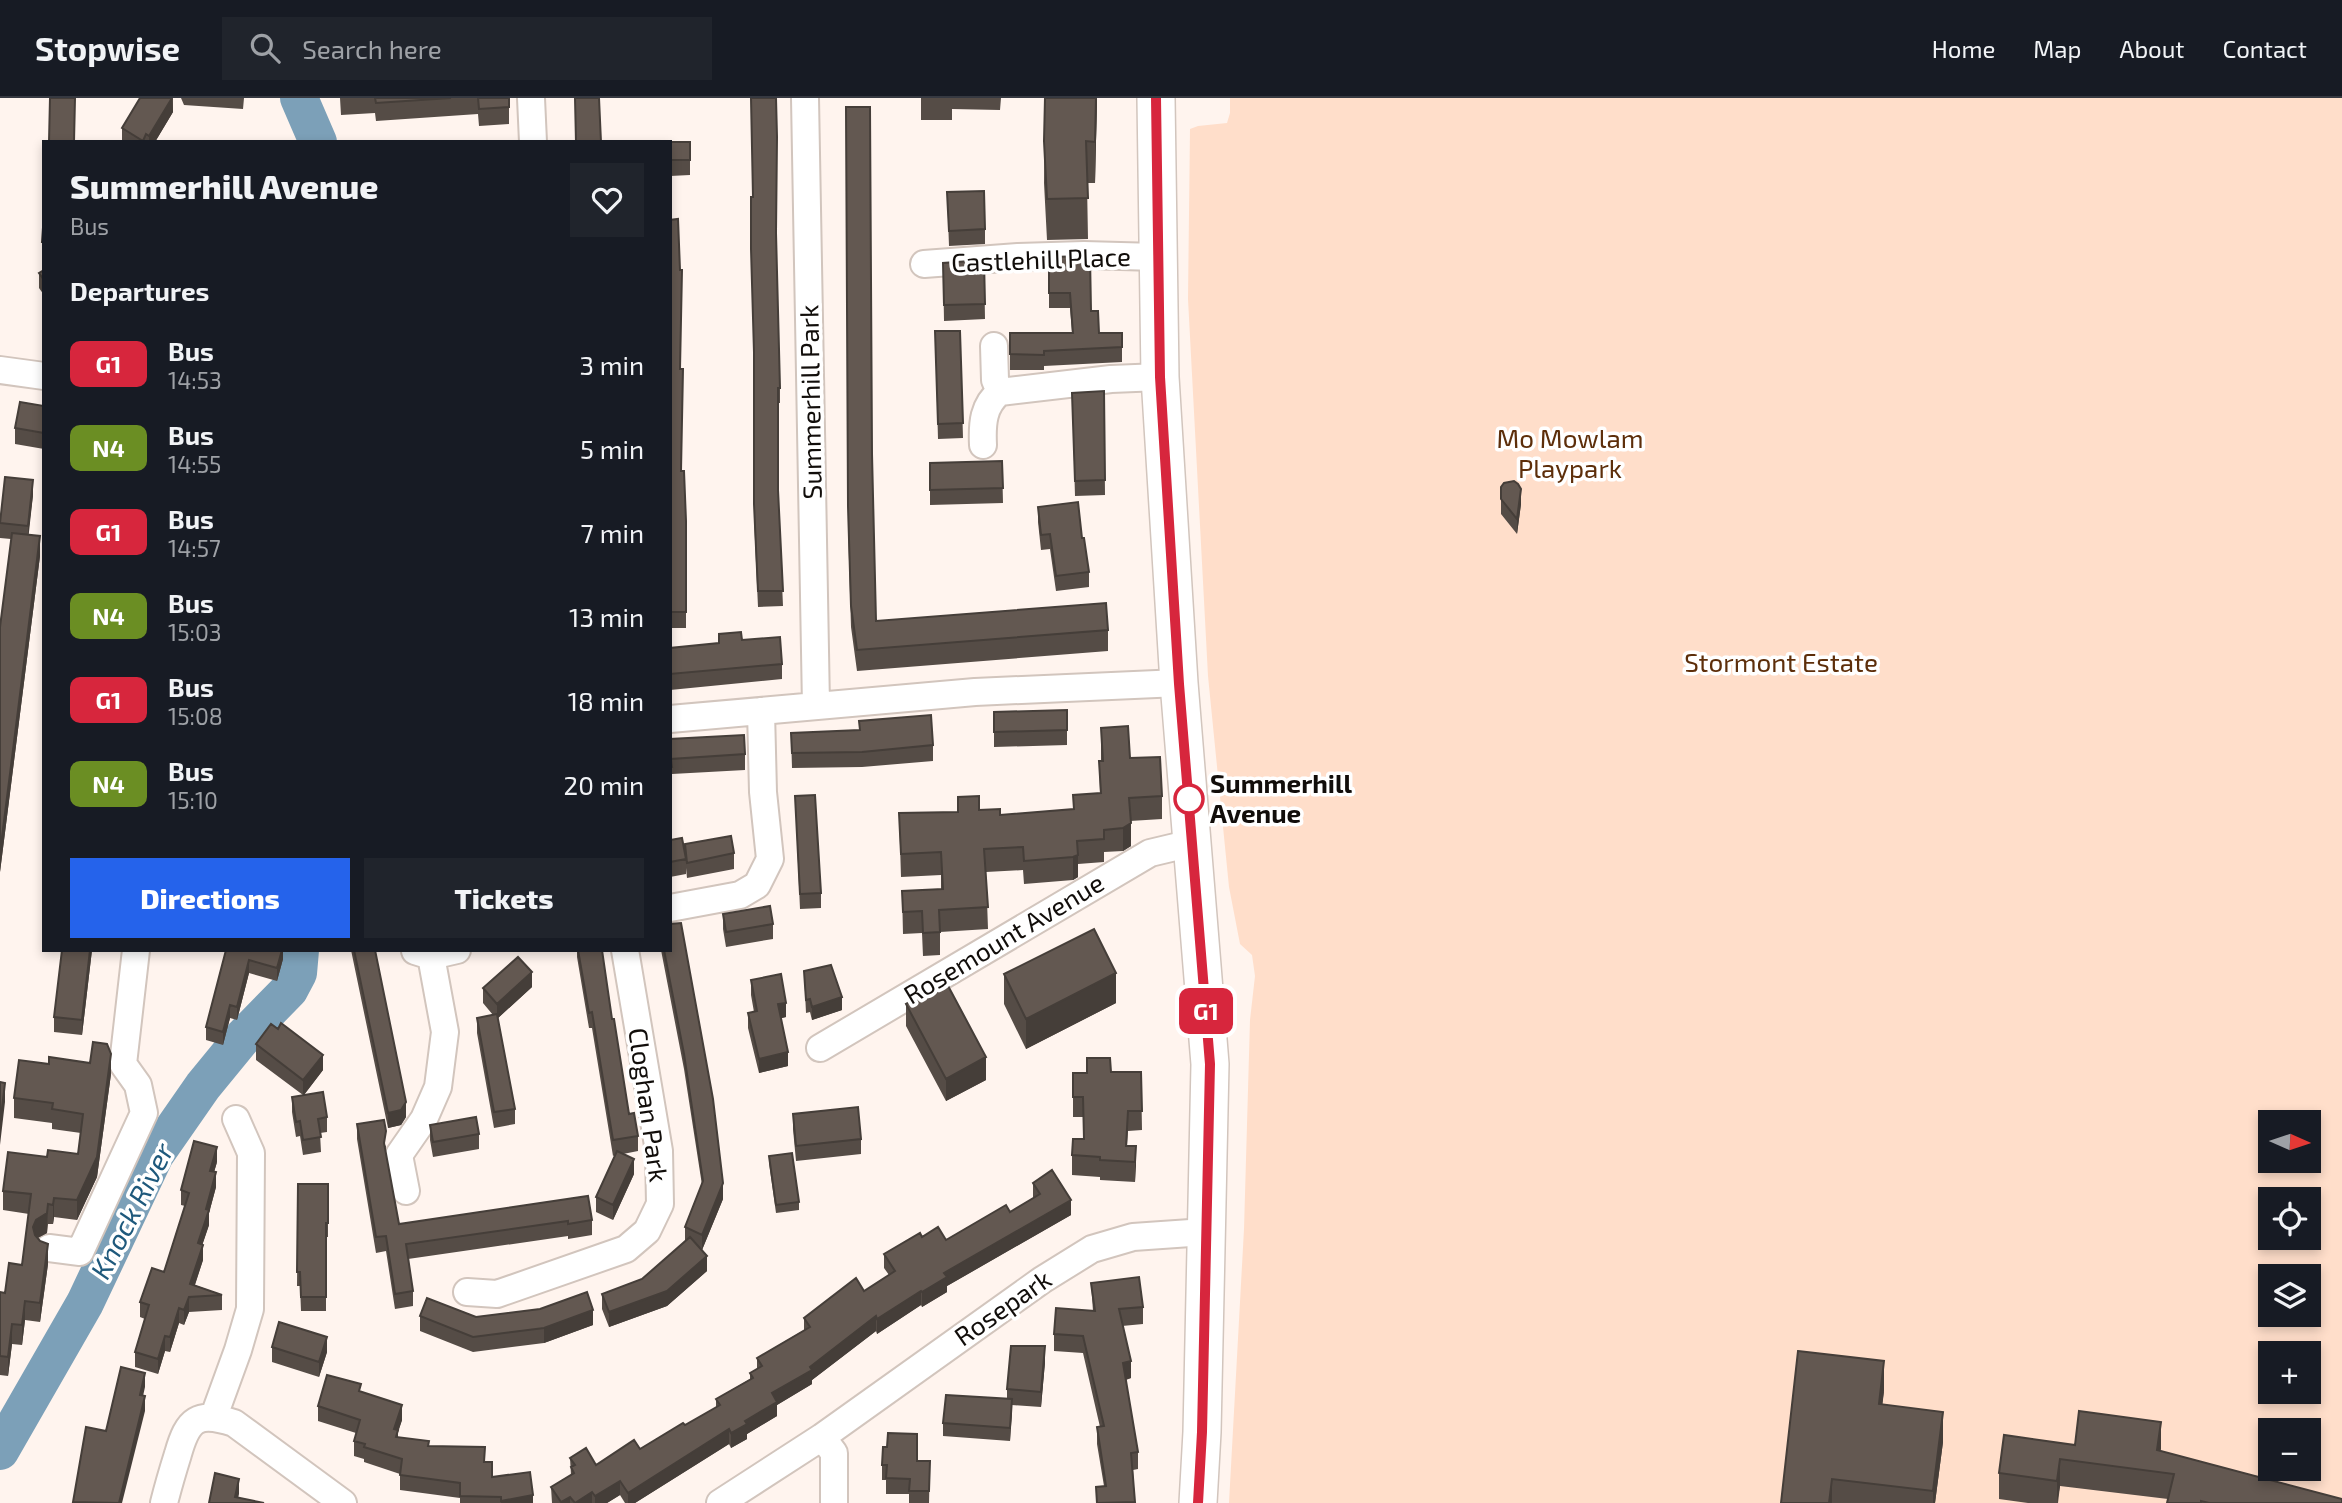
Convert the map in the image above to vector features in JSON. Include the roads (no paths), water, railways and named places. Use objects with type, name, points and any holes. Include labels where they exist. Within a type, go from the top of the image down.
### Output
[{"type":"highway","points":[[1156,98],[1160,377],[1179,684],[1210,1064],[1203,1419],[1198,1503]]},
{"type":"street","points":[[531,98],[533,140]]},
{"type":"street","name":"Summerhill Park","points":[[805,98],[816,706]]},
{"type":"street","name":"Castlehill Place","points":[[924,264],[1084,255],[1157,257]]},
{"type":"street","points":[[994,346],[995,380],[1000,392]]},
{"type":"street","points":[[0,370],[42,376]]},
{"type":"street","points":[[982,445],[982,425],[988,401],[1000,392],[1111,379],[1160,377]]},
{"type":"street","points":[[672,719],[975,692],[1179,684]]},
{"type":"street","points":[[672,908],[740,895],[757,886],[769,859],[763,792],[761,712]]},
{"type":"street","name":"Rosemount Avenue","points":[[820,1048],[1150,853],[1192,843]]},
{"type":"street","points":[[49,1248],[80,1252],[144,1113],[138,1084],[123,1064],[136,952]]},
{"type":"street","name":"Cloghan Park","points":[[467,1292],[497,1294],[626,1249],[648,1231],[660,1204],[659,1150],[625,952]]},
{"type":"street","points":[[407,1191],[399,1155],[424,1119],[438,1087],[445,1032],[423,953]]},
{"type":"street","points":[[214,1416],[239,1350],[250,1309],[251,1153],[236,1119]]},
{"type":"street","name":"Rosepark","points":[[720,1503],[822,1437],[1042,1280],[1092,1249],[1133,1237],[1205,1232]]},
{"type":"street","points":[[164,1503],[185,1429],[198,1420],[214,1416],[234,1423],[343,1503]]},
{"type":"street","points":[[822,1437],[834,1453],[834,1503]]},
{"type":"waterway","name":"Knock River","points":[[299,98],[317,140]]},
{"type":"waterway","name":"Knock River","points":[[0,1451],[85,1303],[155,1155],[203,1086],[244,1036],[289,990],[298,973],[300,952]]},
{"type":"place","name":"Summerhill Avenue","points":[[1189,799]]},
{"type":"park label","name":"Mo Mowlam Playpark","points":[[1570,454]]},
{"type":"park label","name":"Stormont Estate","points":[[1781,663]]}]
